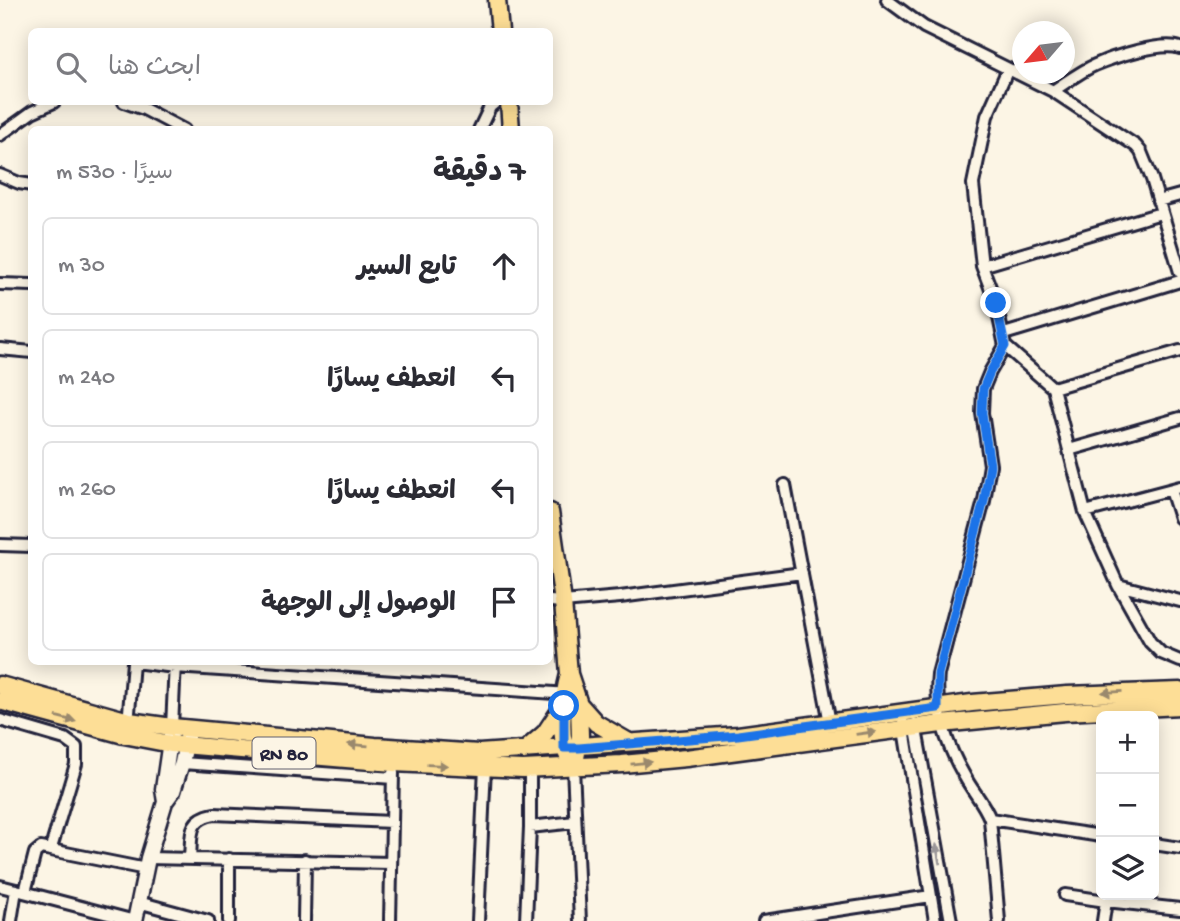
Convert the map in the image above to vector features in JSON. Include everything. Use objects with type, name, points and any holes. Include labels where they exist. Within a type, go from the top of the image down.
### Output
[{"type":"main road","points":[[496,0],[500,28]]},
{"type":"main road","points":[[509,105],[511,126]]},
{"type":"main road","points":[[553,560],[556,601],[569,674],[573,767]]},
{"type":"main road","name":"RN 80","points":[[0,685],[128,728]]},
{"type":"main road","name":"RN 80","points":[[0,701],[128,728],[291,754],[352,767],[393,770],[485,766],[573,767],[686,758],[1067,695],[1180,691]]},
{"type":"main road","points":[[570,700],[604,729],[631,743]]},
{"type":"main road","points":[[524,751],[545,733],[570,700]]},
{"type":"main road","name":"RN 80","points":[[940,716],[1180,706]]},
{"type":"main road","name":"RN 80","points":[[180,736],[479,754],[738,735],[830,723],[908,720]]},
{"type":"main road","points":[[135,921],[147,863],[165,802],[173,791],[182,763],[180,736]]},
{"type":"main road","points":[[165,802],[163,789],[180,736]]},
{"type":"street","points":[[887,0],[924,27],[1053,91],[1136,146],[1148,168],[1180,272]]},
{"type":"street","points":[[1053,91],[1093,66],[1122,55],[1161,47],[1180,48]]},
{"type":"street","points":[[1008,69],[987,116],[973,184],[982,266],[996,303],[1004,340],[1053,388],[1085,512],[1118,585],[1150,642],[1161,653],[1180,661]]},
{"type":"street","points":[[0,135],[32,112],[47,105]]},
{"type":"street","points":[[133,105],[176,126]]},
{"type":"street","points":[[480,126],[492,105]]},
{"type":"street","points":[[0,175],[28,184]]},
{"type":"street","points":[[1158,201],[1180,195]]},
{"type":"street","points":[[982,266],[1161,213]]},
{"type":"street","points":[[999,921],[990,819],[985,805],[966,780],[940,716],[938,674],[984,501],[990,465],[982,413],[983,389],[1004,340],[1180,281]]},
{"type":"street","points":[[0,284],[28,285]]},
{"type":"street","points":[[0,349],[28,352]]},
{"type":"street","points":[[1053,388],[1180,351]]},
{"type":"street","points":[[1069,450],[1180,418]]},
{"type":"street","points":[[785,485],[830,723]]},
{"type":"street","points":[[1085,512],[1176,488],[1180,517]]},
{"type":"street","points":[[0,545],[28,546]]},
{"type":"street","points":[[556,601],[620,597],[802,573]]},
{"type":"street","points":[[1118,585],[1180,601]]},
{"type":"street","points":[[128,728],[134,665]]},
{"type":"street","points":[[175,665],[180,736]]},
{"type":"street","points":[[186,665],[570,700]]},
{"type":"street","points":[[0,720],[65,739],[76,747],[76,764],[51,848]]},
{"type":"street","points":[[908,720],[935,921]]},
{"type":"street","points":[[908,720],[951,921]]},
{"type":"street","points":[[290,772],[291,754]]},
{"type":"street","points":[[182,763],[290,772],[352,767]]},
{"type":"street","points":[[478,921],[485,766]]},
{"type":"street","points":[[573,767],[580,921]]},
{"type":"street","points":[[526,921],[530,768]]},
{"type":"street","points":[[390,921],[393,770]]},
{"type":"street","points":[[190,858],[194,825],[204,816],[392,822]]},
{"type":"street","points":[[990,819],[1096,835]]},
{"type":"street","points":[[530,827],[575,822]]},
{"type":"street","points":[[1159,845],[1180,848]]},
{"type":"street","points":[[11,921],[37,850],[43,847],[147,863],[190,858],[391,863]]},
{"type":"street","points":[[229,859],[229,921]]},
{"type":"street","points":[[304,860],[304,921]]},
{"type":"street","points":[[0,886],[135,921]]},
{"type":"street","points":[[1065,895],[1180,909]]},
{"type":"street","points":[[764,921],[931,896]]},
{"type":"street","points":[[1103,921],[1106,901]]},
{"type":"street","points":[[138,902],[208,921]]},
{"type":"street","points":[[1164,921],[1167,908]]},
{"type":"route","points":[[564,706],[564,748],[738,735],[938,708],[938,674],[984,501],[990,465],[982,413],[983,389],[1005,346],[996,303]]}]
